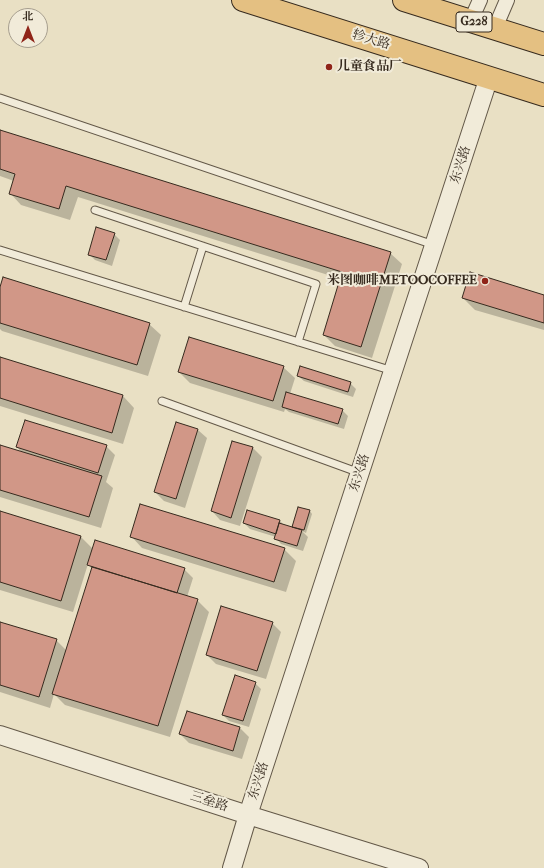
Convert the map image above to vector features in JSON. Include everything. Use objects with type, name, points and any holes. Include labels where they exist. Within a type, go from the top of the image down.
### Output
[{"type":"highway","name":"轸大路","points":[[243,0],[544,95]]},
{"type":"highway","name":"G228","points":[[404,0],[544,44]]},
{"type":"street","points":[[471,20],[480,0]]},
{"type":"street","points":[[495,28],[508,0]]},
{"type":"street","name":"东兴路","points":[[232,868],[248,814],[489,77]]},
{"type":"street","name":"三垒路","points":[[0,734],[419,868]]},
{"type":"lane","points":[[0,98],[434,245]]},
{"type":"lane","points":[[95,210],[316,284],[298,342]]},
{"type":"lane","points":[[184,306],[203,246]]},
{"type":"lane","points":[[0,250],[393,372]]},
{"type":"lane","points":[[162,401],[360,473]]},
{"type":"building","points":[[0,130],[391,252],[361,347],[323,335],[342,272],[66,186],[59,209],[9,194],[15,174],[0,169]]},
{"type":"building","points":[[96,227],[115,233],[106,260],[88,255]]},
{"type":"building","points":[[470,272],[544,295],[544,323],[462,298]]},
{"type":"building","points":[[3,277],[150,323],[137,365],[0,323],[0,287]]},
{"type":"building","points":[[189,337],[284,366],[273,401],[178,372]]},
{"type":"building","points":[[0,357],[123,395],[112,433],[0,398]]},
{"type":"building","points":[[300,366],[351,382],[348,392],[297,376]]},
{"type":"building","points":[[286,392],[343,409],[338,424],[282,407]]},
{"type":"building","points":[[25,420],[107,445],[98,473],[16,447]]},
{"type":"building","points":[[176,422],[198,429],[176,499],[154,492]]},
{"type":"building","points":[[232,441],[253,447],[231,518],[211,511]]},
{"type":"building","points":[[0,445],[102,476],[89,517],[0,490]]},
{"type":"building","points":[[140,504],[285,548],[274,582],[130,537]]},
{"type":"building","points":[[298,507],[310,510],[304,530],[292,527]]},
{"type":"building","points":[[247,510],[280,520],[276,534],[243,523]]},
{"type":"building","points":[[0,511],[81,536],[61,601],[0,582]]},
{"type":"building","points":[[279,523],[302,530],[297,546],[274,539]]},
{"type":"building","points":[[95,540],[185,568],[177,593],[87,565]]},
{"type":"building","points":[[92,567],[198,599],[158,726],[52,694]]},
{"type":"building","points":[[221,606],[273,622],[257,671],[206,655]]},
{"type":"building","points":[[0,622],[57,639],[39,697],[0,685]]},
{"type":"building","points":[[235,675],[256,682],[243,721],[222,715]]},
{"type":"building","points":[[187,711],[240,727],[233,751],[179,734]]},
{"type":"place","name":"儿童食品厂","points":[[329,67]]},
{"type":"place","name":"米图咖啡METOOCOFFEE","points":[[485,281]]}]
